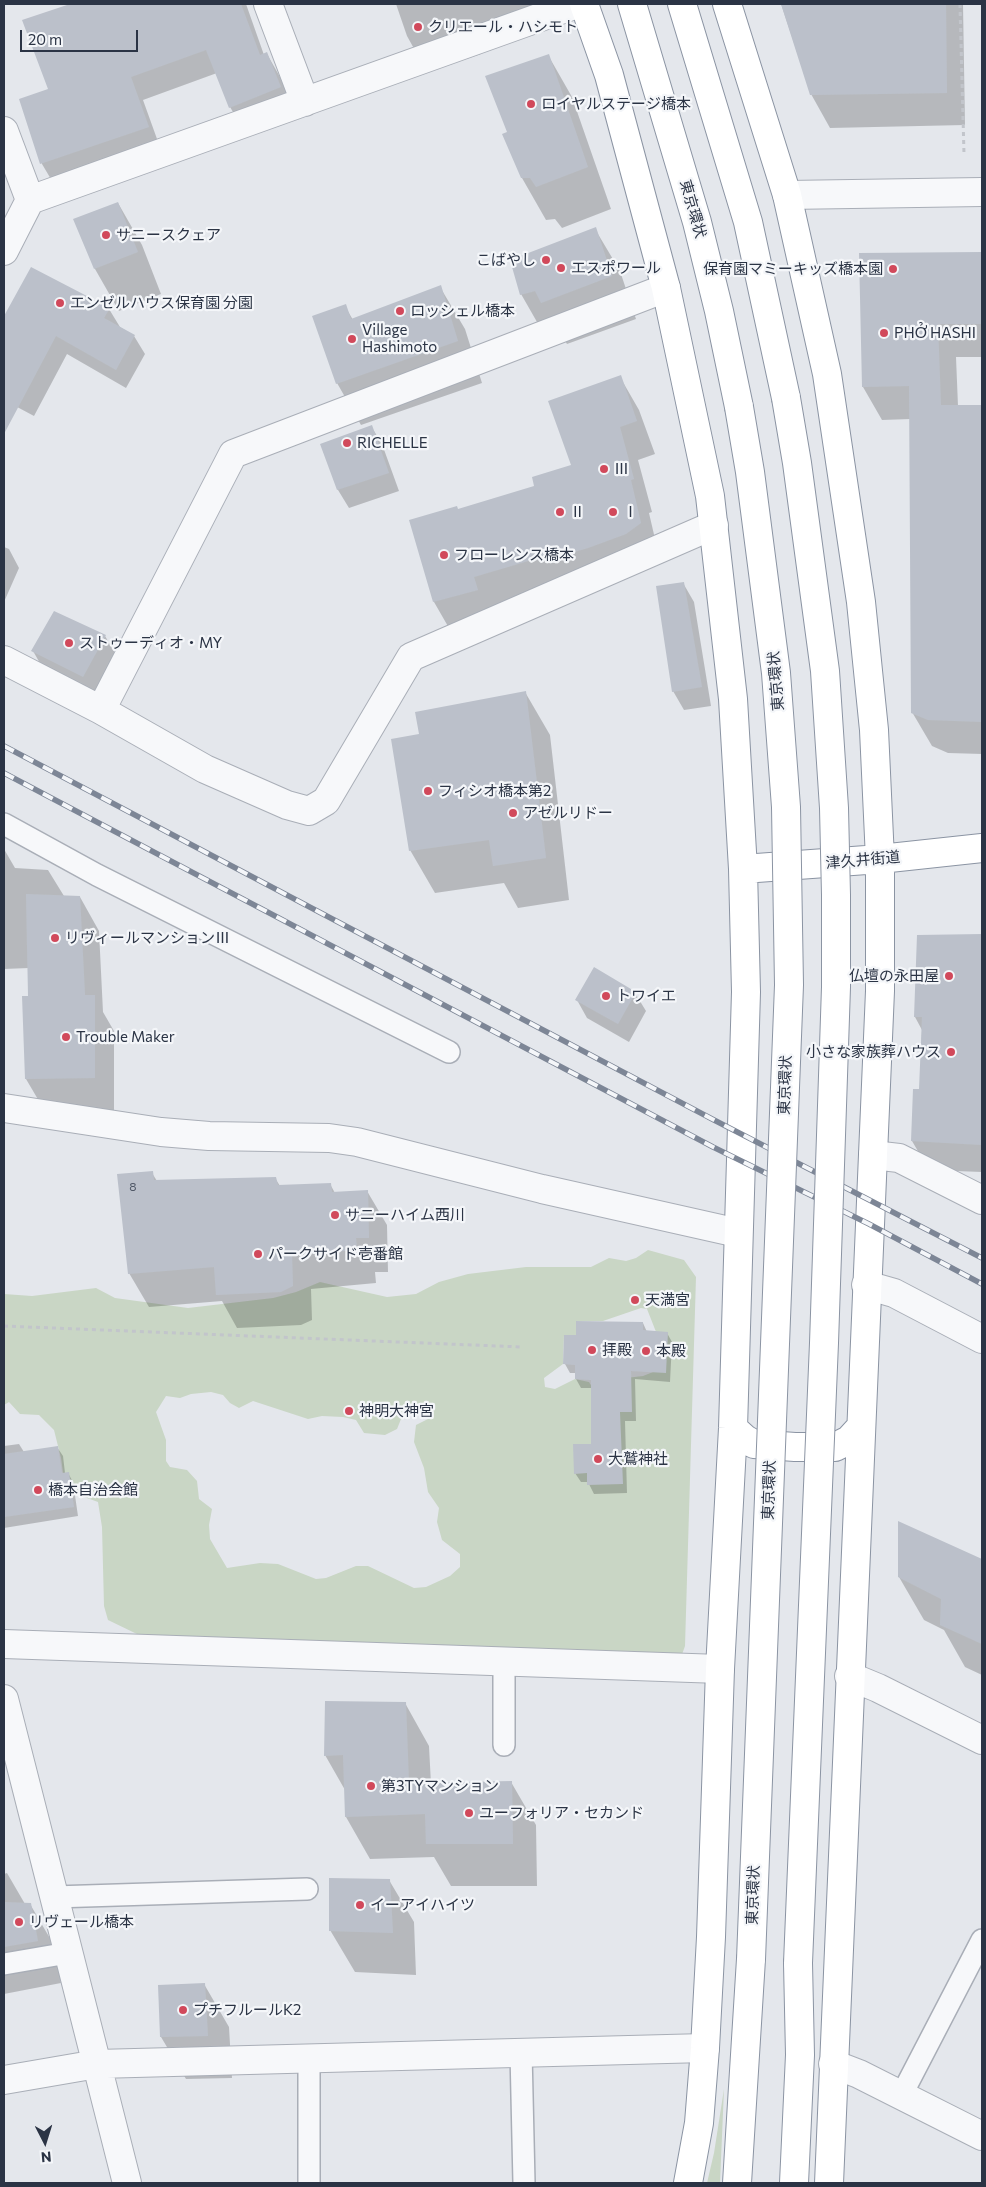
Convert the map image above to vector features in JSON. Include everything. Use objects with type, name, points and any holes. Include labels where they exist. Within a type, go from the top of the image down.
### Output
[{"type":"highway","points":[[584,4],[609,75],[666,288],[714,526],[733,699],[743,869],[746,992],[734,1428],[720,1669],[711,1937],[705,2048],[699,2123],[688,2183]]},
{"type":"highway","name":"東京環状","points":[[632,4],[697,222],[720,311],[739,407],[760,541],[777,682],[786,807],[789,985],[750,1959],[737,2183]]},
{"type":"highway","points":[[682,4],[711,94],[748,222],[786,398],[797,463],[825,671],[834,808],[836,987],[824,1334],[798,1963],[800,2055],[794,2183]]},
{"type":"highway","points":[[727,4],[787,196],[827,374],[860,592],[874,730],[880,859],[880,991],[849,1676],[829,2183]]},
{"type":"highway","name":"津久井街道","points":[[743,869],[880,859],[982,848]]},
{"type":"highway","points":[[734,1428],[745,1439],[754,1444],[795,1447],[836,1447],[849,1440],[860,1428]]},
{"type":"street","points":[[268,4],[305,102]]},
{"type":"street","points":[[4,251],[30,200],[577,4]]},
{"type":"street","points":[[4,131],[30,200]]},
{"type":"street","points":[[787,196],[982,192]]},
{"type":"street","points":[[101,710],[233,454],[666,288]]},
{"type":"street","points":[[4,660],[101,710],[206,769],[287,805],[309,811],[326,801],[411,657],[714,526]]},
{"type":"street","points":[[4,1108],[161,1132],[209,1136],[329,1138],[357,1142],[542,1189],[738,1232]]},
{"type":"street","points":[[873,1155],[899,1158],[982,1200]]},
{"type":"street","points":[[866,1285],[894,1293],[982,1339]]},
{"type":"street","points":[[4,1644],[720,1669]]},
{"type":"street","points":[[849,1676],[878,1688],[982,1740]]},
{"type":"street","points":[[4,1699],[127,2183]]},
{"type":"street","points":[[4,2080],[97,2064],[705,2048]]},
{"type":"street","points":[[833,2064],[859,2074],[982,2136]]},
{"type":"lane","points":[[4,824],[106,879],[449,1052]]},
{"type":"lane","points":[[504,1662],[504,1745]]},
{"type":"lane","points":[[54,1897],[307,1889]]},
{"type":"lane","points":[[901,2096],[982,1940]]},
{"type":"lane","points":[[4,1964],[68,1953]]},
{"type":"lane","points":[[521,2052],[524,2183]]},
{"type":"lane","points":[[309,2058],[309,2183]]},
{"type":"path","points":[[960,4],[964,154]]},
{"type":"path","points":[[4,1326],[522,1347]]},
{"type":"green space","name":"神明大神宮","points":[[648,1250],[684,1260],[696,1277],[685,1646],[680,1660],[169,1639],[139,1635],[108,1620],[104,1606],[102,1527],[98,1502],[76,1494],[64,1480],[54,1430],[39,1415],[20,1414],[9,1402],[4,1405],[4,1294],[32,1296],[96,1288],[115,1298],[188,1308],[273,1298],[296,1292],[320,1282],[387,1297],[416,1294],[439,1282],[468,1274],[526,1267],[591,1267],[609,1258],[626,1261],[636,1258]],"holes":[[[641,1308],[647,1309],[660,1342],[658,1370],[643,1376],[625,1378],[594,1390],[589,1382],[575,1379],[555,1389],[545,1387],[544,1378],[563,1364],[564,1335],[576,1335],[576,1321],[603,1321]],[[211,1392],[223,1395],[230,1403],[239,1408],[253,1401],[308,1419],[322,1416],[343,1417],[356,1420],[364,1433],[385,1435],[397,1429],[403,1414],[414,1409],[430,1409],[432,1417],[416,1425],[414,1442],[424,1468],[428,1492],[439,1508],[437,1522],[442,1540],[460,1554],[460,1567],[450,1576],[426,1587],[414,1588],[368,1566],[356,1566],[326,1578],[316,1579],[278,1564],[260,1563],[227,1568],[210,1539],[209,1525],[212,1509],[199,1499],[197,1481],[187,1470],[170,1467],[166,1461],[166,1440],[156,1412],[166,1396],[180,1398],[191,1394]]]},
{"type":"green space","points":[[724,2089],[720,2183],[707,2183],[714,2153]]},
{"type":"building","points":[[70,4],[241,4],[260,55],[267,52],[281,87],[229,108],[206,50],[131,77],[149,127],[40,164],[19,99],[48,89],[22,20]]},
{"type":"building","points":[[781,4],[946,4],[947,93],[810,95]]},
{"type":"building","name":"ロイヤルステージ橋本","points":[[549,54],[588,167],[536,187],[530,178],[521,178],[502,134],[507,132],[485,76]]},
{"type":"building","name":"サニースクェア","points":[[118,202],[138,252],[94,269],[73,219]]},
{"type":"building","name":"エスポワール","points":[[596,227],[612,276],[541,303],[535,291],[520,295],[510,260]]},
{"type":"building","points":[[982,252],[982,324],[938,324],[941,405],[982,405],[982,722],[928,720],[911,713],[909,386],[862,387],[859,253]]},
{"type":"building","points":[[31,267],[110,308],[104,318],[135,335],[116,370],[56,336],[4,434],[4,316]]},
{"type":"building","points":[[441,285],[458,341],[336,384],[312,316],[346,304],[351,319]]},
{"type":"building","points":[[621,375],[637,421],[620,427],[634,479],[631,480],[641,523],[626,534],[588,548],[553,558],[552,554],[474,577],[478,590],[433,602],[409,520],[457,506],[458,509],[534,486],[532,477],[571,465],[548,401]]},
{"type":"building","points":[[372,425],[389,473],[337,490],[320,444]]},
{"type":"building","points":[[684,582],[702,687],[672,692],[656,586]]},
{"type":"building","name":"ストゥーディオ・MY","points":[[54,611],[106,635],[83,677],[31,651]]},
{"type":"building","points":[[526,691],[546,858],[493,866],[489,840],[409,851],[391,739],[419,734],[415,712]]},
{"type":"building","points":[[26,894],[80,896],[85,995],[95,995],[95,1078],[25,1079],[22,996],[28,996]]},
{"type":"building","points":[[982,934],[982,1145],[911,1141],[913,1089],[919,1089],[922,1017],[914,1017],[917,935]]},
{"type":"building","name":"トワイエ","points":[[594,967],[636,992],[618,1024],[575,1000]]},
{"type":"building","points":[[153,1171],[154,1180],[276,1177],[278,1185],[331,1183],[332,1192],[368,1190],[369,1238],[356,1238],[357,1250],[292,1255],[293,1286],[281,1292],[216,1295],[214,1267],[128,1274],[117,1174]]},
{"type":"building","points":[[576,1321],[643,1322],[643,1330],[668,1332],[666,1373],[631,1371],[632,1412],[620,1412],[623,1484],[587,1485],[587,1473],[574,1474],[573,1444],[591,1444],[591,1380],[575,1379],[575,1365],[563,1364],[564,1335],[576,1335]]},
{"type":"building","name":"橋本自治会館","points":[[58,1446],[62,1473],[69,1472],[74,1507],[4,1517],[4,1454]]},
{"type":"building","points":[[898,1521],[982,1559],[982,1644],[940,1625],[941,1599],[898,1577]]},
{"type":"building","points":[[325,1701],[406,1702],[409,1783],[512,1781],[513,1844],[426,1844],[425,1814],[345,1817],[343,1755],[324,1756]]},
{"type":"building","name":"イーアイハイツ","points":[[329,1878],[390,1879],[393,1933],[329,1931]]},
{"type":"building","name":"リヴェール橋本","points":[[4,1902],[31,1903],[38,1941],[4,1947]]},
{"type":"building","name":"プチフルールK2","points":[[205,1983],[208,2036],[160,2037],[158,1985]]},
{"type":"railway","points":[[4,746],[714,1120],[982,1258]]},
{"type":"railway","points":[[4,773],[713,1147],[869,1224],[982,1284]]},
{"type":"place","name":"クリエール・ハシモト","points":[[418,27]]},
{"type":"place","name":"ロイヤルステージ橋本","points":[[531,104]]},
{"type":"place","name":"サニースクェア","points":[[106,235]]},
{"type":"place","name":"こばやし","points":[[546,260]]},
{"type":"place","name":"エスポワール","points":[[561,268]]},
{"type":"place","name":"保育園マミーキッズ橋本園","points":[[893,269]]},
{"type":"place","name":"エンゼルハウス保育園 分園","points":[[60,303]]},
{"type":"place","name":"ロッシェル橋本","points":[[400,311]]},
{"type":"place","name":"PHỞ HASHI","points":[[884,333]]},
{"type":"place","name":"Village Hashimoto","points":[[352,339]]},
{"type":"place","name":"RICHELLE","points":[[347,443]]},
{"type":"place","name":"Ⅲ","points":[[604,469]]},
{"type":"place","name":"Ⅱ","points":[[560,512]]},
{"type":"place","name":"Ⅰ","points":[[613,512]]},
{"type":"place","name":"フローレンス橋本","points":[[444,555]]},
{"type":"place","name":"ストゥーディオ・MY","points":[[69,643]]},
{"type":"place","name":"フィシオ橋本第2","points":[[428,791]]},
{"type":"place","name":"アゼルリドー","points":[[513,813]]},
{"type":"place","name":"リヴィールマンションⅢ","points":[[55,938]]},
{"type":"place","name":"仏壇の永田屋","points":[[949,976]]},
{"type":"place","name":"トワイエ","points":[[606,996]]},
{"type":"place","name":"Trouble Maker","points":[[66,1037]]},
{"type":"place","name":"小さな家族葬ハウス","points":[[951,1052]]},
{"type":"place","name":"サニーハイム西川","points":[[335,1215]]},
{"type":"place","name":"パークサイド壱番館","points":[[258,1254]]},
{"type":"place","name":"天満宮","points":[[635,1300]]},
{"type":"place","name":"拝殿","points":[[592,1350]]},
{"type":"place","name":"本殿","points":[[646,1351]]},
{"type":"place","name":"神明大神宮","points":[[349,1411]]},
{"type":"place","name":"大鷲神社","points":[[598,1459]]},
{"type":"place","name":"橋本自治会館","points":[[38,1490]]},
{"type":"place","name":"第3TYマンション","points":[[371,1786]]},
{"type":"place","name":"ユーフォリア・セカンド","points":[[469,1813]]},
{"type":"place","name":"イーアイハイツ","points":[[360,1905]]},
{"type":"place","name":"リヴェール橋本","points":[[19,1922]]},
{"type":"place","name":"プチフルールK2","points":[[183,2010]]}]
